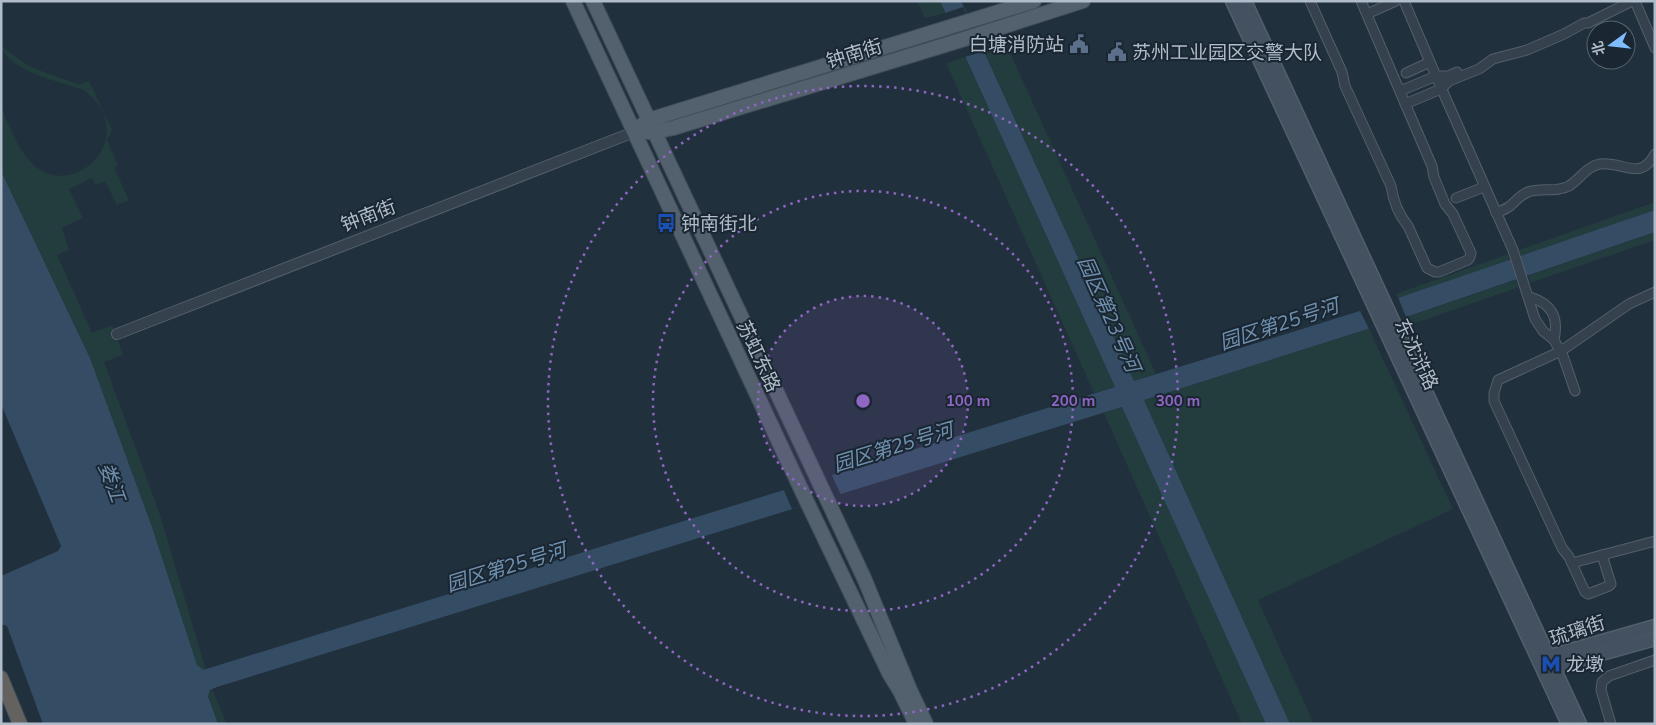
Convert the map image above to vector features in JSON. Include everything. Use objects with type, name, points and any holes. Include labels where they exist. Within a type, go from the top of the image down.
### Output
[{"type":"highway","points":[[1,678],[20,724]]},
{"type":"main road","name":"苏虹东路","points":[[572,1],[800,488],[889,673],[916,724]]},
{"type":"main road","name":"苏虹东路","points":[[593,1],[864,578],[926,724]]},
{"type":"main road","name":"钟南街","points":[[634,132],[1034,1]]},
{"type":"main road","name":"钟南街","points":[[652,126],[977,36],[1083,1]]},
{"type":"main road","name":"东沈浒路","points":[[1232,1],[1552,661],[1580,724]]},
{"type":"main road","name":"东沈浒路","points":[[1245,1],[1379,304]]},
{"type":"main road","name":"东沈浒路","points":[[1388,323],[1568,724]]},
{"type":"main road","points":[[864,578],[881,605],[937,724]]},
{"type":"main road","name":"琉璃街","points":[[1542,668],[1552,661],[1655,626]]},
{"type":"main road","name":"琉璃街","points":[[1552,661],[1655,638]]},
{"type":"main road","points":[[889,673],[893,693],[908,724]]},
{"type":"street","points":[[1310,1],[1342,72],[1345,86],[1391,186],[1392,197],[1408,226],[1427,268],[1439,272],[1468,260],[1471,253],[1453,214],[1445,204],[1434,177],[1432,166],[1361,1]]},
{"type":"street","points":[[1367,14],[1396,1]]},
{"type":"street","points":[[1404,1],[1513,250],[1539,326],[1554,340],[1575,391]]},
{"type":"street","points":[[1584,23],[1586,18],[1621,1]]},
{"type":"street","points":[[1400,92],[1436,76],[1448,76],[1498,57],[1527,50],[1634,1],[1655,48]]},
{"type":"street","points":[[1406,73],[1430,62]]},
{"type":"street","points":[[1405,104],[1441,89],[1449,81],[1479,69],[1487,62]]},
{"type":"street","name":"钟南街","points":[[117,334],[634,132]]},
{"type":"street","points":[[1496,213],[1511,205],[1527,192],[1536,189],[1555,190],[1569,186],[1595,165],[1609,164],[1636,169],[1646,166],[1655,154]]},
{"type":"street","points":[[1456,198],[1484,187]]},
{"type":"street","points":[[1602,555],[1611,584],[1592,594],[1588,594],[1585,592],[1569,557],[1562,548],[1494,402],[1494,393],[1498,380],[1560,351],[1629,304],[1655,292]]},
{"type":"street","points":[[1530,297],[1540,300],[1548,306],[1552,313],[1556,324],[1554,340]]},
{"type":"street","points":[[1572,563],[1655,540]]},
{"type":"street","points":[[1611,724],[1601,690],[1602,682],[1608,676],[1655,660]]},
{"type":"green space","points":[[917,1],[940,1],[945,13],[925,18]]},
{"type":"green space","points":[[1006,44],[1156,374],[1134,381],[984,51]]},
{"type":"green space","points":[[1,46],[30,67],[80,85],[89,81],[112,130],[107,140],[118,165],[114,168],[129,200],[117,205],[105,181],[95,185],[92,178],[69,189],[83,218],[62,228],[69,250],[57,255],[92,333],[112,325],[123,355],[104,362],[159,512],[206,670],[201,670],[197,666],[152,527],[90,358],[1,171],[1,108],[16,141],[28,159],[45,172],[63,176],[80,171],[94,160],[104,145],[107,127],[101,108],[84,90],[24,69],[6,55]]},
{"type":"green space","points":[[965,57],[1115,387],[1094,393],[946,63]]},
{"type":"green space","points":[[1655,202],[1655,210],[1521,257],[1519,250]]},
{"type":"green space","points":[[1655,232],[1655,240],[1530,283],[1528,276]]},
{"type":"green space","points":[[1508,254],[1510,260],[1398,299],[1396,294]]},
{"type":"green space","points":[[1516,280],[1519,287],[1410,325],[1406,317]]},
{"type":"green space","points":[[1369,329],[1453,509],[1258,600],[1314,724],[1290,724],[1144,400]]},
{"type":"green space","points":[[1123,407],[1266,724],[1242,724],[1104,413]]},
{"type":"green space","points":[[212,689],[227,724],[218,724],[208,694]]},
{"type":"water","name":"娄江","points":[[940,1],[961,1],[1134,381],[1360,311],[1655,210],[1655,232],[1406,317],[1144,400],[1290,724],[1266,724],[1122,407],[217,687],[210,690],[208,696],[218,724],[43,724],[7,626],[1,624],[1,576],[58,551],[61,546],[1,404],[1,171],[90,358],[152,527],[197,665],[203,670],[784,490],[785,493],[833,478],[832,475],[1115,387]]},
{"type":"pier","points":[[963,7],[984,51],[965,57],[945,13]]},
{"type":"pier","points":[[1398,297],[1406,317],[1369,329],[1360,311]]},
{"type":"pier","points":[[833,478],[841,495],[792,509],[785,493]]},
{"type":"place","name":"白塘消防站","points":[[1079,44]]},
{"type":"place","name":"苏州工业园区交警大队","points":[[1117,52]]},
{"type":"place","name":"钟南街北","points":[[666,223]]},
{"type":"place","name":"龙墩","points":[[1551,664]]},
{"type":"water label","name":"园区第23号河","points":[[1109,314]]},
{"type":"water label","name":"园区第25号河","points":[[1279,324]]},
{"type":"water label","name":"园区第25号河","points":[[893,447]]},
{"type":"water label","name":"园区第25号河","points":[[506,567]]}]
